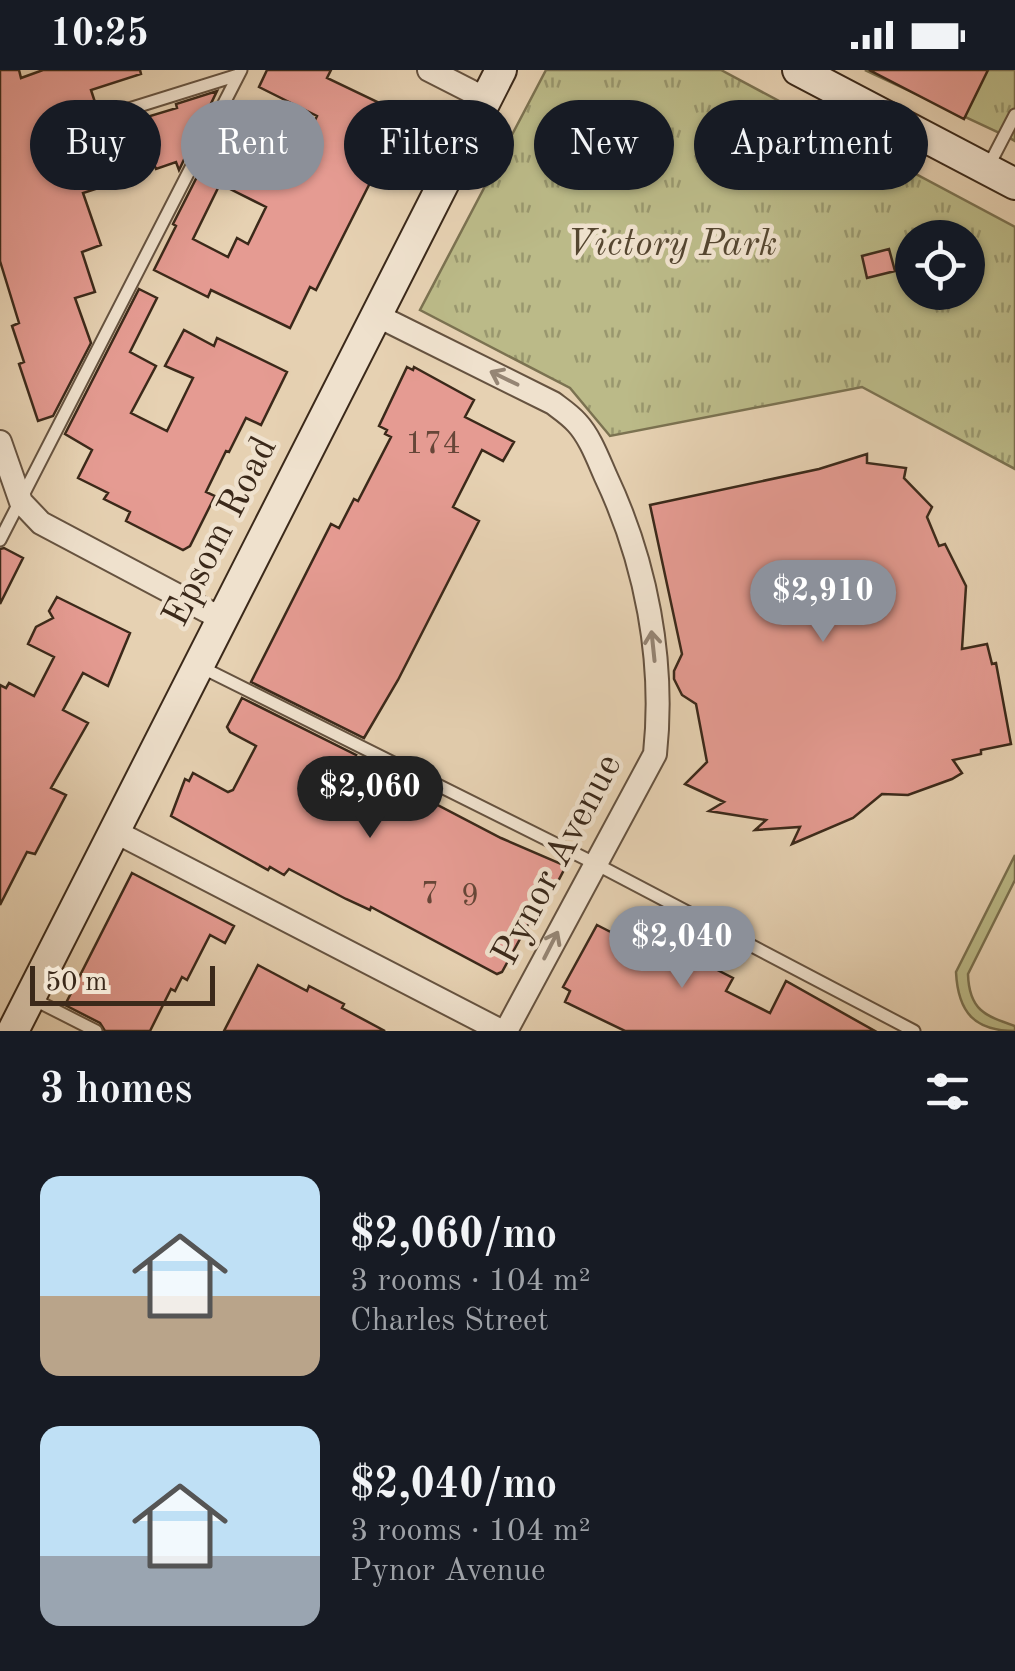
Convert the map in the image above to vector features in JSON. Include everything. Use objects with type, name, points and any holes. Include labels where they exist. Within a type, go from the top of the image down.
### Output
[{"type":"main road","name":"Epsom Road","points":[[12,1031],[501,70]]},
{"type":"main road","points":[[798,70],[1015,184]]},
{"type":"street","points":[[429,70],[486,99]]},
{"type":"street","name":"Pynor Avenue","points":[[376,315],[553,403],[578,424],[616,497],[632,540],[648,606],[660,709],[655,754],[504,1031]]},
{"type":"street","points":[[0,442],[21,502],[54,531],[222,619]]},
{"type":"street","points":[[114,831],[504,1031]]},
{"type":"lane","points":[[155,100],[240,72]]},
{"type":"lane","points":[[0,539],[240,72]]},
{"type":"lane","points":[[987,169],[1015,115]]},
{"type":"lane","points":[[198,666],[594,864],[914,1031]]},
{"type":"lane","points":[[30,997],[96,1031]]},
{"type":"green space","name":"Victory Park","points":[[546,70],[721,70],[777,100],[694,100],[694,190],[928,190],[928,181],[1015,227],[1015,469],[862,387],[610,436],[570,388],[420,310],[483,190],[514,190],[514,131]]},
{"type":"green space","points":[[865,70],[1015,70],[1015,141],[1004,135]]},
{"type":"green space","points":[[1015,855],[1015,880],[968,974],[975,1004],[987,1015],[1015,1026],[1015,1031],[989,1028],[971,1017],[960,999],[956,972]]},
{"type":"building","points":[[0,70],[19,70],[21,78],[43,70],[140,70],[141,74],[91,90],[94,100],[30,100],[30,190],[92,190],[83,193],[101,245],[82,252],[95,292],[75,298],[91,343],[53,416],[38,421],[19,364],[24,362],[12,326],[19,323],[0,261]]},
{"type":"building","points":[[267,70],[331,70],[327,78],[373,100],[344,100],[344,190],[366,190],[316,290],[310,287],[290,328],[211,290],[208,297],[154,270],[190,190],[217,190],[193,239],[228,257],[237,238],[248,244],[266,207],[232,190],[324,190],[324,100],[285,100],[259,87]]},
{"type":"building","points":[[869,70],[988,70],[964,119]]},
{"type":"building","points":[[217,91],[213,100],[189,100]]},
{"type":"building","points":[[181,102],[179,170],[176,162],[161,167],[161,113],[177,108],[176,104]]},
{"type":"building","points":[[889,249],[895,271],[867,278],[862,256]]},
{"type":"building","points":[[139,289],[157,298],[130,352],[156,366],[131,413],[167,431],[193,378],[165,366],[184,330],[214,346],[217,338],[287,372],[261,425],[246,418],[229,452],[226,451],[206,492],[215,496],[190,546],[183,550],[126,521],[130,512],[104,499],[108,493],[78,478],[92,450],[65,434]]},
{"type":"building","points":[[407,367],[414,367],[474,400],[465,417],[514,442],[503,461],[482,450],[453,507],[479,521],[364,738],[251,682],[331,524],[339,528],[354,499],[358,501],[391,437],[379,426]]},
{"type":"building","points":[[867,454],[867,463],[906,468],[904,478],[932,507],[927,517],[939,546],[945,544],[966,586],[962,649],[987,644],[992,664],[996,663],[1011,744],[953,760],[962,773],[952,779],[908,795],[882,794],[853,818],[792,844],[800,827],[755,830],[766,820],[709,811],[724,802],[685,784],[707,762],[696,704],[682,695],[674,679],[682,654],[650,505],[819,469]]},
{"type":"building","points":[[0,549],[23,558],[0,604]]},
{"type":"building","points":[[57,597],[130,633],[108,686],[83,673],[63,710],[88,723],[51,788],[66,795],[35,854],[27,852],[0,905],[0,685],[6,688],[9,683],[34,696],[54,657],[28,644],[36,627],[53,618],[49,611]]},
{"type":"building","points":[[242,698],[356,755],[352,761],[404,793],[409,784],[435,798],[432,802],[566,866],[555,887],[550,884],[502,972],[497,974],[371,907],[370,910],[346,899],[289,869],[284,875],[270,867],[268,870],[171,816],[185,779],[189,781],[193,773],[228,792],[233,790],[256,746],[227,727]]},
{"type":"building","points":[[132,873],[234,926],[225,943],[210,935],[187,980],[182,977],[175,991],[171,989],[150,1031],[105,1031],[100,1023],[65,1005]]},
{"type":"building","points":[[597,925],[642,948],[653,926],[662,930],[663,926],[702,946],[696,959],[733,978],[726,991],[770,1013],[786,981],[875,1031],[625,1031],[565,1002],[570,991],[563,987]]},
{"type":"building","points":[[258,965],[307,991],[309,986],[344,1004],[342,1008],[385,1031],[224,1031]]}]
